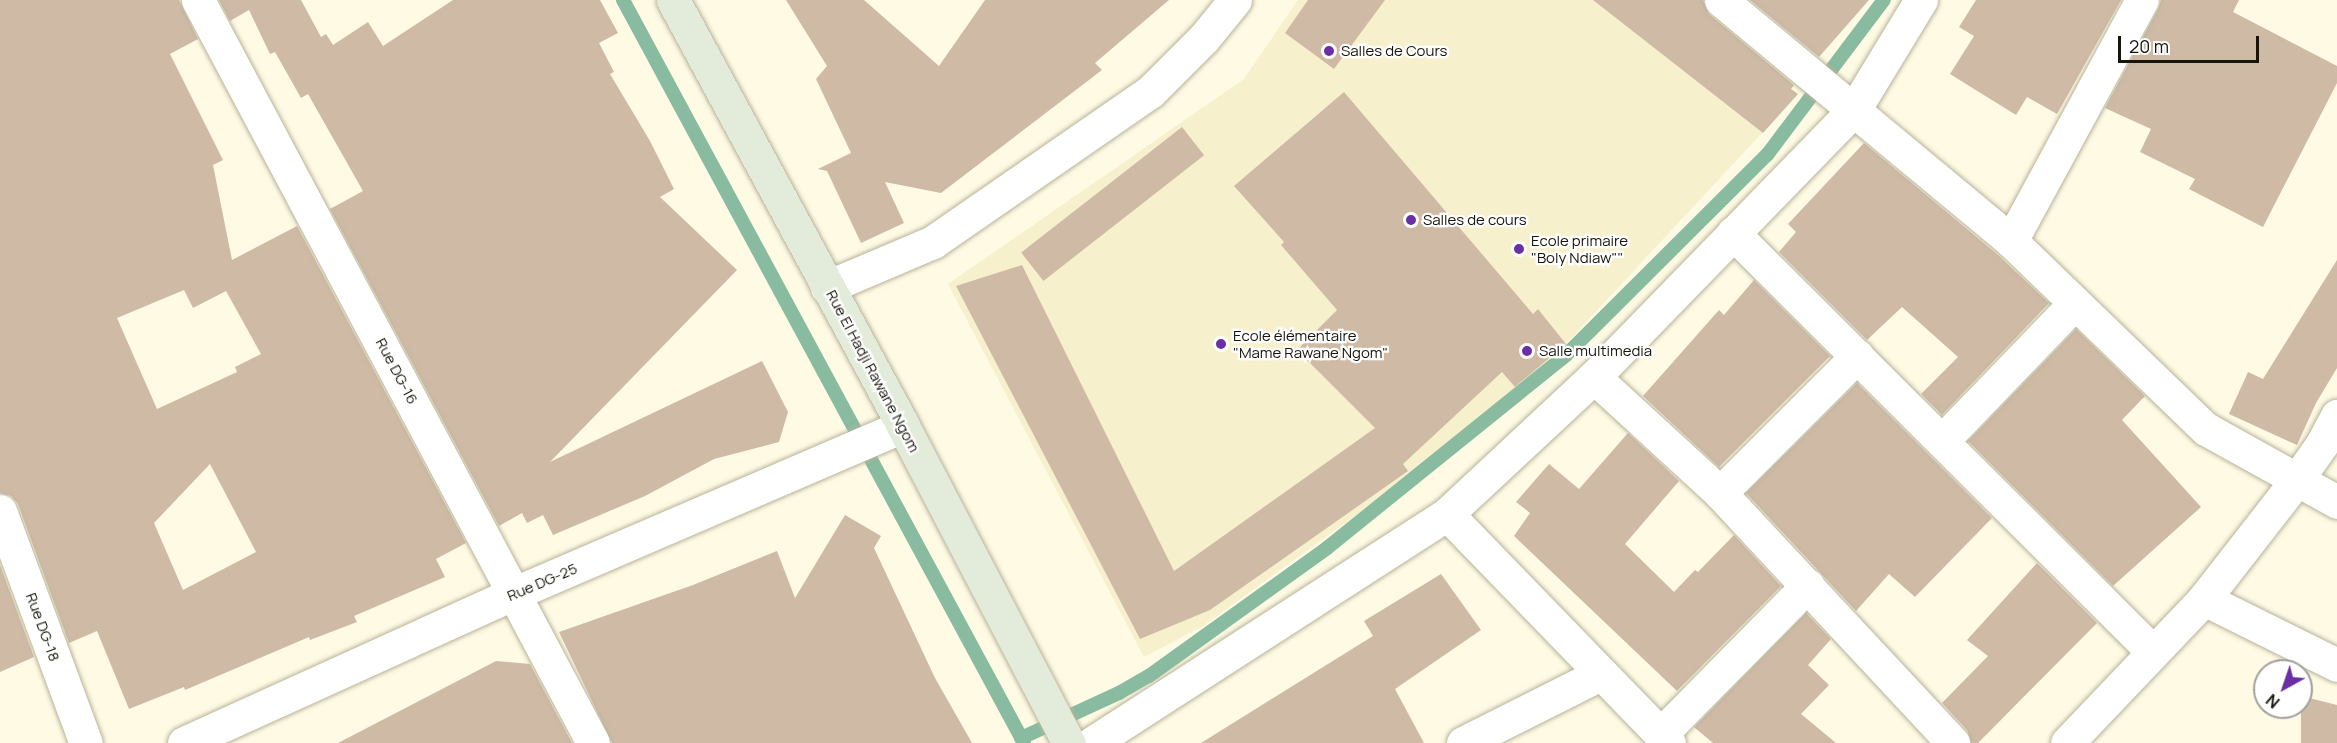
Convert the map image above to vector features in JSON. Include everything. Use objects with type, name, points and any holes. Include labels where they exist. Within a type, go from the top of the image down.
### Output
[{"type":"street","name":"Rue DG-16","points":[[198,0],[593,743]]},
{"type":"street","points":[[827,286],[933,242],[1150,92],[1204,38],[1235,0]]},
{"type":"street","points":[[1721,0],[2011,241],[2206,429],[2296,482],[2337,502]]},
{"type":"street","points":[[1092,743],[1447,514],[1594,377],[1854,110],[1921,0]]},
{"type":"street","points":[[2011,241],[2142,0]]},
{"type":"street","name":"Rue El Hadji Rawane Ngom","points":[[676,1],[1069,743]]},
{"type":"street","points":[[1733,233],[2152,651]]},
{"type":"street","points":[[1943,441],[2075,303]]},
{"type":"street","points":[[1719,493],[1857,356]]},
{"type":"street","points":[[1594,377],[1719,493],[1808,585],[1953,743]]},
{"type":"street","points":[[2067,743],[2152,651],[2204,599],[2296,482],[2322,444],[2337,416]]},
{"type":"street","name":"Rue DG-25","points":[[184,743],[515,593],[903,426]]},
{"type":"street","name":"Rue DG-18","points":[[0,511],[86,743]]},
{"type":"street","points":[[1447,514],[1600,674],[1665,738],[1808,585]]},
{"type":"street","points":[[2204,599],[2337,665]]},
{"type":"street","points":[[1463,743],[1600,674]]},
{"type":"shaded area","points":[[1298,0],[1682,0],[1798,94],[1511,403],[1203,626],[1144,657],[948,284],[1244,79]]},
{"type":"building","points":[[0,0],[179,0],[198,39],[170,54],[223,160],[213,165],[232,260],[297,226],[466,543],[436,559],[445,577],[354,616],[357,622],[310,640],[309,637],[185,690],[184,687],[129,709],[97,631],[69,643],[18,504],[11,496],[0,493]],"holes":[[[184,290],[193,308],[226,291],[261,354],[235,367],[237,372],[157,409],[117,318]],[[210,464],[256,552],[183,590],[154,523]]]},
{"type":"building","points":[[219,0],[301,0],[321,37],[326,34],[333,45],[368,22],[383,46],[453,0],[600,0],[618,33],[599,43],[614,72],[610,74],[650,141],[674,189],[660,197],[737,270],[550,462],[762,361],[788,412],[779,442],[714,459],[645,496],[553,535],[543,515],[527,523],[522,513],[499,526],[330,209],[363,191],[308,94],[301,98],[275,52],[270,54],[249,10],[230,21]]},
{"type":"building","points":[[786,0],[864,0],[939,66],[985,0],[1169,0],[1095,63],[1102,70],[941,193],[885,182],[904,223],[861,243],[827,171],[818,169],[851,153],[816,79],[827,66]]},
{"type":"building","name":"Salles de Cours","points":[[1308,0],[1385,0],[1334,69],[1285,33]]},
{"type":"building","points":[[1593,0],[1703,0],[1709,14],[1794,85],[1791,89],[1798,94],[1763,133]]},
{"type":"building","points":[[1750,0],[1869,0],[1819,57]]},
{"type":"building","points":[[1976,0],[2121,0],[2057,114],[2027,97],[2016,115],[1950,74],[1974,36],[1959,27]]},
{"type":"building","points":[[2161,0],[2239,0],[2233,12],[2337,66],[2337,83],[2263,227],[2189,189],[2195,179],[2140,152],[2151,129],[2105,108]]},
{"type":"building","points":[[1344,92],[1533,314],[1538,309],[1566,344],[1515,387],[1502,372],[1403,464],[1408,471],[1210,610],[1140,639],[956,286],[1022,265],[1174,571],[1375,428],[1297,350],[1337,310],[1281,245],[1284,242],[1234,186]]},
{"type":"building","points":[[1182,127],[1204,155],[1043,281],[1021,253]]},
{"type":"building","points":[[1864,143],[1998,255],[2049,303],[1942,415],[1921,394],[1958,357],[1902,307],[1867,340],[1779,252],[1796,232],[1788,224]]},
{"type":"building","points":[[2337,260],[2337,368],[2316,403],[2297,445],[2229,414],[2248,372],[2263,379]]},
{"type":"building","points":[[1754,280],[1830,356],[1719,467],[1643,396],[1719,310],[1724,315]]},
{"type":"building","points":[[2076,329],[2145,396],[2122,420],[2201,507],[2113,586],[1968,441]]},
{"type":"building","points":[[1857,383],[1992,518],[1915,597],[1889,574],[1856,611],[1746,493]]},
{"type":"building","points":[[1628,433],[1679,481],[1625,544],[1674,592],[1695,570],[1698,572],[1734,535],[1781,586],[1677,691],[1514,536],[1530,513],[1516,502],[1549,464],[1579,489]]},
{"type":"building","points":[[845,515],[881,536],[874,548],[935,678],[972,743],[612,743],[559,632],[693,585],[777,551],[795,598]]},
{"type":"building","points":[[2037,563],[2097,623],[1978,743],[1971,743],[1967,730],[1942,703],[1988,656],[1967,640]]},
{"type":"building","points":[[0,565],[34,657],[0,672]]},
{"type":"building","points":[[1441,574],[1481,630],[1395,689],[1424,743],[1201,743],[1373,636],[1364,621]]},
{"type":"building","points":[[1806,613],[1831,639],[1808,665],[1829,685],[1801,714],[1836,743],[1713,743],[1694,727]]},
{"type":"building","points":[[496,661],[530,664],[572,743],[338,743]]},
{"type":"building","points":[[2313,699],[2337,705],[2337,743],[2301,743],[2301,719],[2313,719]]},
{"type":"waterway","points":[[623,0],[1024,743]]},
{"type":"waterway","points":[[1021,738],[1119,693],[1149,676],[1327,548],[1566,355],[1767,155],[1884,0]]},
{"type":"place","name":"Salles de Cours","points":[[1329,51]]},
{"type":"place","name":"Salles de cours","points":[[1411,220]]},
{"type":"place","name":"Ecole primaire \"Boly Ndiaw\"\"","points":[[1519,249]]},
{"type":"place","name":"Ecole élémentaire \"Mame Rawane Ngom\"","points":[[1221,344]]},
{"type":"place","name":"Salle multimedia","points":[[1527,351]]}]
